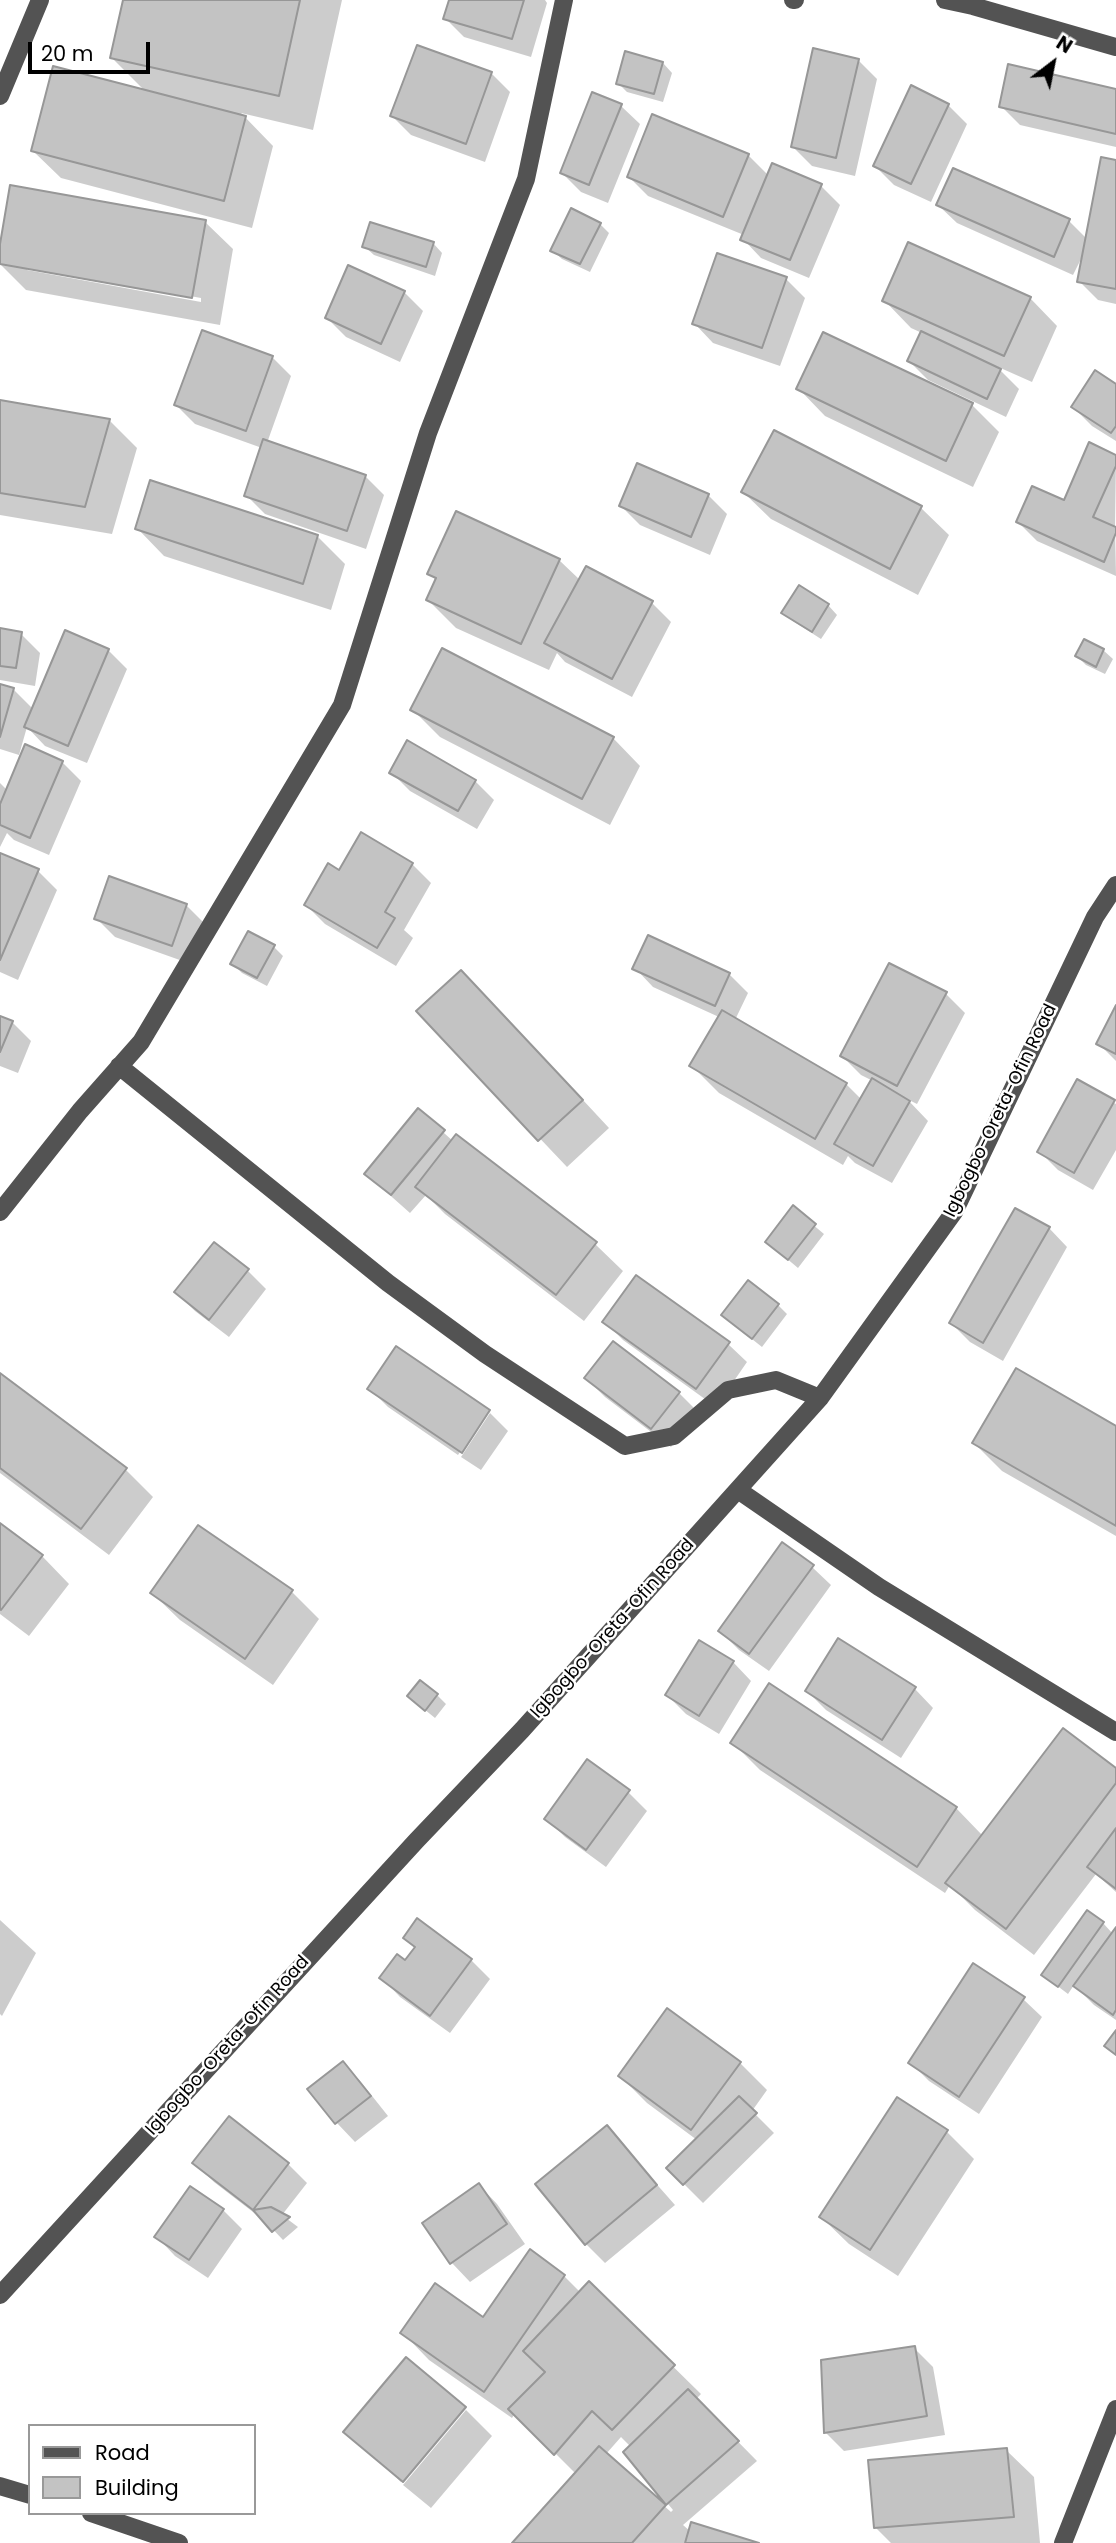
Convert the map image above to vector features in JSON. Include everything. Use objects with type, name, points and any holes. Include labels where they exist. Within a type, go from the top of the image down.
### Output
[{"type":"street","points":[[0,96],[40,0]]},
{"type":"street","points":[[0,1212],[80,1111],[141,1042],[342,705],[428,433],[526,179],[564,0]]},
{"type":"street","points":[[945,0],[1116,47]]},
{"type":"street","name":"Igbogbo-Oreta-Ofin Road","points":[[0,2295],[417,1840],[522,1730],[820,1398],[954,1212],[1095,917],[1116,885]]},
{"type":"street","points":[[119,1066],[388,1283],[485,1354],[625,1446],[674,1436],[728,1390],[776,1380],[820,1398]]},
{"type":"street","points":[[738,1490],[878,1587],[1116,1732]]},
{"type":"street","points":[[1063,2543],[1116,2409]]},
{"type":"street","points":[[0,2486],[28,2493]]},
{"type":"street","points":[[97,2515],[179,2543]]},
{"type":"building","points":[[123,0],[300,0],[279,96],[110,58]]},
{"type":"building","points":[[449,0],[524,0],[512,39],[443,19]]},
{"type":"building","points":[[417,45],[492,72],[466,144],[390,116]]},
{"type":"building","points":[[813,48],[859,59],[836,158],[791,147]]},
{"type":"building","points":[[625,51],[663,62],[654,94],[616,84]]},
{"type":"building","points":[[1008,64],[1116,89],[1116,134],[999,107]]},
{"type":"building","points":[[53,66],[246,116],[224,201],[31,151]]},
{"type":"building","points":[[911,85],[949,104],[911,184],[873,166]]},
{"type":"building","points":[[592,92],[622,104],[589,185],[560,173]]},
{"type":"building","points":[[652,114],[749,154],[723,217],[627,177]]},
{"type":"building","points":[[1101,157],[1116,160],[1116,289],[1077,282]]},
{"type":"building","points":[[772,163],[822,184],[790,260],[740,240]]},
{"type":"building","points":[[953,168],[1070,219],[1054,257],[936,205]]},
{"type":"building","points":[[10,185],[206,220],[192,298],[0,264],[0,244]]},
{"type":"building","points":[[571,208],[601,223],[580,264],[550,251]]},
{"type":"building","points":[[370,222],[434,242],[426,267],[362,247]]},
{"type":"building","points":[[908,242],[1031,297],[1004,356],[882,301]]},
{"type":"building","points":[[717,253],[787,277],[762,348],[692,324]]},
{"type":"building","points":[[348,265],[405,291],[381,344],[325,318]]},
{"type":"building","points":[[202,330],[273,356],[246,431],[174,405]]},
{"type":"building","points":[[921,331],[1001,369],[987,399],[907,361]]},
{"type":"building","points":[[823,332],[973,403],[946,461],[796,389]]},
{"type":"building","points":[[1095,370],[1116,384],[1116,426],[1111,433],[1071,407]]},
{"type":"building","points":[[0,400],[110,419],[85,507],[0,493]]},
{"type":"building","points":[[774,430],[922,506],[890,569],[741,492]]},
{"type":"building","points":[[263,439],[366,475],[347,531],[244,496]]},
{"type":"building","points":[[1089,442],[1116,455],[1116,466],[1093,517],[1116,527],[1104,562],[1016,522],[1032,486],[1064,500]]},
{"type":"building","points":[[637,463],[709,494],[691,537],[619,506]]},
{"type":"building","points":[[150,480],[318,535],[303,584],[135,529]]},
{"type":"building","points":[[456,511],[560,559],[521,644],[426,600],[436,578],[427,574]]},
{"type":"building","points":[[586,566],[653,601],[612,679],[544,643]]},
{"type":"building","points":[[799,585],[829,604],[812,632],[781,613]]},
{"type":"building","points":[[0,628],[22,632],[16,668],[0,666]]},
{"type":"building","points":[[65,630],[109,649],[68,746],[24,727]]},
{"type":"building","points":[[1084,639],[1104,649],[1096,667],[1075,656]]},
{"type":"building","points":[[442,648],[614,737],[582,799],[410,710]]},
{"type":"building","points":[[0,684],[14,688],[0,737]]},
{"type":"building","points":[[407,740],[476,780],[458,811],[389,773]]},
{"type":"building","points":[[25,744],[63,761],[30,838],[0,825],[0,804]]},
{"type":"building","points":[[361,832],[413,863],[385,912],[395,918],[377,948],[304,905],[328,863],[339,870]]},
{"type":"building","points":[[0,853],[39,869],[0,960]]},
{"type":"building","points":[[109,876],[187,904],[172,946],[94,919]]},
{"type":"building","points":[[248,931],[275,945],[257,978],[230,964]]},
{"type":"building","points":[[648,935],[730,973],[715,1006],[632,969]]},
{"type":"building","points":[[889,963],[947,992],[897,1086],[840,1056]]},
{"type":"building","points":[[461,970],[583,1100],[538,1141],[416,1011]]},
{"type":"building","points":[[1116,1005],[1116,1054],[1096,1044]]},
{"type":"building","points":[[722,1010],[847,1083],[815,1139],[689,1066]]},
{"type":"building","points":[[0,1016],[13,1021],[0,1052]]},
{"type":"building","points":[[872,1078],[910,1101],[873,1166],[834,1144]]},
{"type":"building","points":[[1077,1079],[1115,1100],[1074,1173],[1037,1152]]},
{"type":"building","points":[[418,1108],[445,1130],[391,1195],[364,1174]]},
{"type":"building","points":[[456,1134],[597,1242],[556,1295],[415,1187]]},
{"type":"building","points":[[793,1205],[816,1224],[788,1260],[765,1242]]},
{"type":"building","points":[[1015,1208],[1050,1227],[983,1343],[949,1323]]},
{"type":"building","points":[[214,1242],[249,1269],[209,1320],[174,1292]]},
{"type":"building","points":[[636,1275],[730,1342],[696,1389],[602,1322]]},
{"type":"building","points":[[748,1280],[779,1304],[752,1339],[721,1315]]},
{"type":"building","points":[[613,1341],[680,1392],[651,1429],[584,1378]]},
{"type":"building","points":[[396,1346],[490,1410],[462,1453],[367,1389]]},
{"type":"building","points":[[1016,1368],[1116,1426],[1116,1526],[972,1443]]},
{"type":"building","points":[[0,1373],[127,1468],[81,1529],[0,1468]]},
{"type":"building","points":[[0,1523],[43,1555],[1,1610],[0,1609]]},
{"type":"building","points":[[198,1525],[293,1590],[245,1659],[150,1593]]},
{"type":"building","points":[[782,1542],[814,1565],[749,1654],[718,1631]]},
{"type":"building","points":[[838,1638],[916,1687],[882,1740],[805,1691]]},
{"type":"building","points":[[699,1640],[734,1661],[699,1716],[665,1695]]},
{"type":"building","points":[[420,1680],[438,1694],[425,1711],[407,1696]]},
{"type":"building","points":[[769,1683],[957,1807],[917,1867],[730,1743]]},
{"type":"building","points":[[1063,1728],[1116,1768],[1116,1783],[1006,1929],[945,1883]]},
{"type":"building","points":[[587,1759],[630,1790],[586,1850],[544,1819]]},
{"type":"building","points":[[1116,1828],[1116,1889],[1087,1867]]},
{"type":"building","points":[[1087,1910],[1104,1922],[1058,1987],[1041,1975]]},
{"type":"building","points":[[417,1918],[472,1959],[430,2016],[379,1978],[397,1954],[405,1960],[415,1947],[403,1938]]},
{"type":"building","points":[[1116,1927],[1116,2010],[1113,2015],[1073,1986]]},
{"type":"building","points":[[973,1963],[1025,1997],[959,2097],[908,2063]]},
{"type":"building","points":[[667,2008],[741,2062],[691,2130],[618,2076]]},
{"type":"building","points":[[1116,2030],[1116,2055],[1104,2046]]},
{"type":"building","points":[[343,2061],[371,2096],[335,2124],[307,2089]]},
{"type":"building","points":[[739,2096],[757,2113],[683,2185],[666,2168]]},
{"type":"building","points":[[897,2097],[948,2130],[870,2250],[819,2217]]},
{"type":"building","points":[[229,2116],[289,2163],[253,2210],[192,2163]]},
{"type":"building","points":[[607,2125],[657,2185],[585,2245],[535,2184]]},
{"type":"building","points":[[479,2183],[507,2224],[450,2264],[422,2223]]},
{"type":"building","points":[[190,2186],[224,2209],[189,2260],[154,2237]]},
{"type":"building","points":[[271,2207],[290,2217],[272,2232],[253,2210]]},
{"type":"building","points":[[530,2249],[565,2275],[484,2392],[400,2333],[435,2283],[483,2317]]},
{"type":"building","points":[[589,2281],[675,2365],[612,2430],[592,2411],[554,2455],[508,2409],[545,2372],[523,2351]]},
{"type":"building","points":[[915,2346],[927,2416],[824,2433],[821,2360]]},
{"type":"building","points":[[406,2357],[466,2407],[403,2482],[343,2432]]},
{"type":"building","points":[[688,2389],[739,2441],[666,2505],[623,2452]]},
{"type":"building","points":[[599,2446],[666,2505],[632,2543],[512,2543]]},
{"type":"building","points":[[1007,2448],[1014,2517],[874,2528],[868,2460]]},
{"type":"building","points":[[691,2522],[759,2543],[685,2543]]}]
